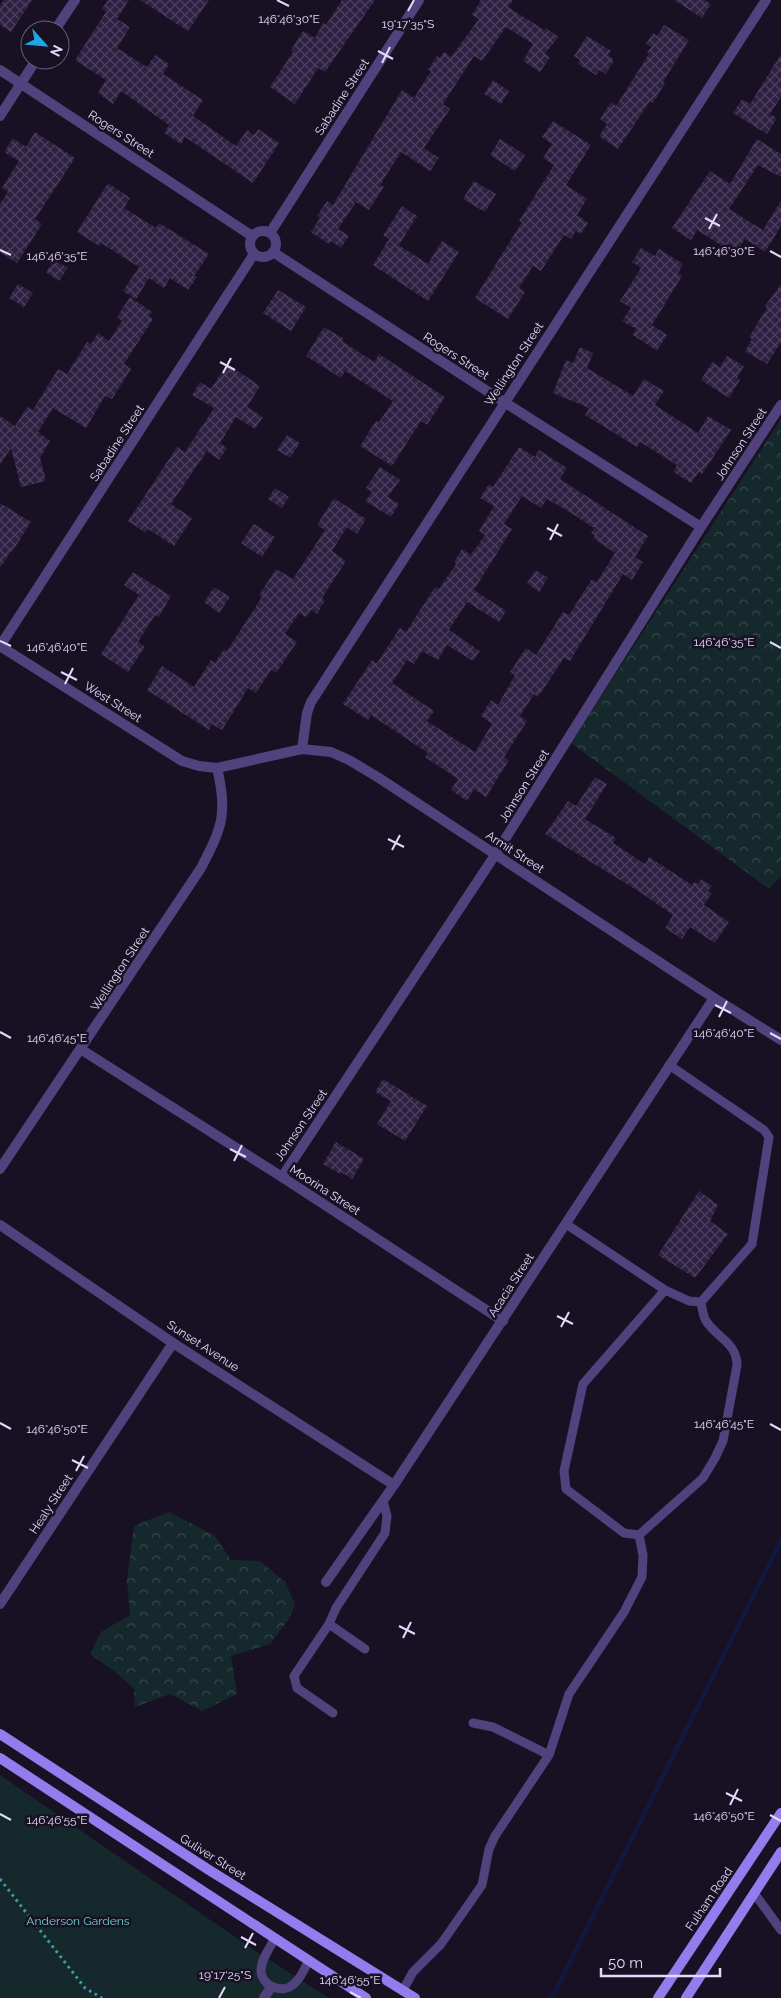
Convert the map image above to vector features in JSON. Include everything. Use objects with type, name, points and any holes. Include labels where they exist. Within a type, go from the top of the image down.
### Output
[{"type":"main road","name":"Guliver Street","points":[[0,1734],[209,1870],[415,1998]]},
{"type":"main road","points":[[0,1758],[366,1998]]},
{"type":"main road","name":"Fulham Road","points":[[658,1998],[781,1814]]},
{"type":"main road","points":[[686,1998],[781,1852]]},
{"type":"street","points":[[62,20],[75,0]]},
{"type":"street","name":"Sabadine Street","points":[[270,233],[419,0]]},
{"type":"street","name":"Wellington Street","points":[[302,749],[307,713],[311,702],[766,0]]},
{"type":"street","name":"Rogers Street","points":[[0,70],[252,236]]},
{"type":"street","points":[[0,116],[30,70]]},
{"type":"street","points":[[262,231],[270,233],[276,244],[273,252],[264,257],[254,254],[250,247],[252,236],[262,231]]},
{"type":"street","name":"Rogers Street","points":[[273,252],[701,527]]},
{"type":"street","name":"Sabadine Street","points":[[0,646],[254,254]]},
{"type":"street","name":"Johnson Street","points":[[282,1177],[495,855],[701,527],[781,405]]},
{"type":"street","name":"West Street","points":[[0,646],[182,761],[199,766],[217,768]]},
{"type":"street","name":"Armit Street","points":[[217,768],[302,749],[331,752],[349,760],[781,1040]]},
{"type":"street","name":"Wellington Street","points":[[0,1169],[82,1050],[201,868],[215,841],[223,818],[222,792],[217,768]]},
{"type":"street","name":"Acacia Street","points":[[326,1582],[394,1485],[503,1321],[669,1064],[714,998]]},
{"type":"street","name":"Moorina Street","points":[[82,1050],[503,1321]]},
{"type":"street","name":"Sunset Avenue","points":[[0,1225],[173,1343],[394,1485]]},
{"type":"street","name":"Healy Street","points":[[0,1604],[173,1343]]},
{"type":"street","points":[[264,1998],[271,1986]]},
{"type":"lane","points":[[669,1064],[764,1130],[769,1137],[752,1244],[701,1302]]},
{"type":"lane","points":[[566,1224],[665,1290],[689,1301],[701,1302]]},
{"type":"lane","points":[[665,1290],[583,1384],[564,1471],[566,1489],[624,1533],[639,1535],[703,1478],[723,1441],[737,1356],[732,1346],[706,1320],[701,1302]]},
{"type":"lane","points":[[333,1713],[296,1688],[294,1676],[386,1533],[387,1516],[383,1501]]},
{"type":"lane","points":[[403,1990],[413,1972],[441,1944],[482,1885],[495,1836],[549,1754],[570,1694],[624,1612],[642,1577],[643,1556],[639,1535]]},
{"type":"lane","points":[[329,1624],[365,1649]]},
{"type":"lane","points":[[473,1723],[493,1727],[549,1754]]},
{"type":"lane","points":[[0,1763],[14,1768]]},
{"type":"lane","points":[[754,1893],[781,1930]]},
{"type":"lane","points":[[276,1938],[262,1966],[262,1975],[271,1986],[280,1988],[291,1986],[298,1980],[309,1960]]},
{"type":"path","points":[[0,1879],[8,1892],[85,1988],[102,1998]]},
{"type":"green space","points":[[781,419],[781,876],[769,889],[571,743]]},
{"type":"green space","points":[[169,1512],[214,1535],[231,1560],[260,1561],[285,1582],[295,1605],[288,1620],[270,1644],[231,1656],[237,1694],[202,1711],[170,1694],[135,1707],[134,1689],[118,1674],[90,1654],[101,1632],[130,1615],[127,1580],[134,1526]]},
{"type":"green space","name":"Anderson Gardens","points":[[0,1775],[257,1952],[329,1998],[0,1998]]},
{"type":"building","points":[[4,0],[32,0],[11,32],[0,25],[0,6]]},
{"type":"building","points":[[108,0],[129,0],[117,19],[130,27],[117,48],[147,67],[155,55],[169,64],[163,74],[203,100],[193,116],[236,146],[247,130],[254,135],[258,129],[279,143],[253,183],[185,137],[181,144],[164,133],[169,125],[121,91],[113,104],[98,93],[106,80],[75,60],[106,12],[102,9]]},
{"type":"building","points":[[140,0],[209,0],[188,31]]},
{"type":"building","points":[[342,0],[375,0],[325,72],[318,68],[295,104],[270,87],[293,52],[291,50],[303,31],[315,38],[323,23],[326,25]]},
{"type":"building","points":[[481,0],[513,0],[508,7],[544,30],[546,28],[558,37],[545,54],[550,57],[540,72],[523,61],[533,44],[506,27],[482,61],[474,56],[443,104],[450,109],[424,148],[439,158],[430,171],[401,152],[380,185],[384,187],[369,210],[356,202],[338,229],[349,236],[341,248],[331,241],[329,244],[311,232],[320,218],[317,216],[327,201],[333,205],[402,90],[414,98],[431,71],[428,70],[437,56],[440,58],[444,52],[451,57],[479,19],[472,15]]},
{"type":"building","points":[[674,0],[704,0],[711,4],[702,18]]},
{"type":"building","points":[[664,25],[689,40],[663,82],[665,83],[653,103],[650,101],[618,149],[599,136],[607,124],[600,119],[611,102],[616,106],[649,54],[647,53],[651,47],[646,44],[653,33],[657,36]]},
{"type":"building","points":[[587,36],[611,51],[608,55],[614,60],[606,74],[599,70],[596,75],[578,64],[580,60],[574,56]]},
{"type":"building","points":[[781,54],[781,97],[770,114],[777,118],[767,134],[733,113],[742,99],[750,104]]},
{"type":"building","points":[[493,80],[509,91],[501,104],[484,94]]},
{"type":"building","points":[[553,121],[591,145],[566,185],[587,199],[577,215],[588,223],[581,234],[576,231],[571,239],[564,235],[541,271],[533,266],[519,288],[525,292],[508,319],[475,298],[522,222],[519,221],[554,165],[543,158],[552,144],[542,137]]},
{"type":"building","points":[[35,132],[75,158],[35,219],[42,224],[17,263],[0,252],[0,204],[8,192],[2,188],[19,161],[4,152],[13,138],[26,147]]},
{"type":"building","points":[[500,139],[525,155],[515,171],[490,155]]},
{"type":"building","points":[[757,139],[781,154],[781,177],[758,165],[729,209],[763,230],[781,201],[781,226],[765,252],[745,239],[735,254],[697,230],[691,240],[672,228],[710,171],[730,184]]},
{"type":"building","points":[[474,181],[496,194],[485,212],[463,199]]},
{"type":"building","points":[[108,183],[130,198],[124,208],[156,228],[159,223],[209,254],[194,276],[197,277],[188,290],[170,278],[164,288],[149,278],[136,299],[123,291],[139,267],[101,243],[99,246],[77,232]]},
{"type":"building","points":[[402,206],[417,216],[399,245],[383,235]]},
{"type":"building","points":[[389,239],[428,264],[442,241],[459,252],[428,301],[373,265]]},
{"type":"building","points":[[641,248],[655,256],[659,249],[683,264],[678,273],[682,276],[652,325],[667,335],[657,351],[633,335],[636,329],[622,321],[631,308],[620,301],[641,268],[632,262]]},
{"type":"building","points":[[54,260],[68,268],[59,281],[46,272]]},
{"type":"building","points":[[18,284],[33,293],[24,307],[9,298]]},
{"type":"building","points":[[781,284],[781,342],[767,364],[745,351],[752,339],[749,337],[767,308],[765,306]]},
{"type":"building","points":[[278,290],[306,307],[291,331],[263,313]]},
{"type":"building","points":[[130,297],[152,312],[149,316],[153,319],[124,364],[131,369],[112,399],[105,396],[86,428],[53,408],[38,432],[50,441],[40,458],[46,481],[21,487],[11,448],[0,465],[0,416],[15,426],[27,407],[33,410],[58,369],[67,374],[87,342],[91,344],[98,333],[109,341],[122,321],[117,317]]},
{"type":"building","points":[[324,327],[344,339],[342,341],[374,362],[379,354],[445,397],[427,425],[421,421],[392,466],[360,446],[376,421],[379,422],[393,401],[345,371],[341,378],[306,356]]},
{"type":"building","points":[[580,347],[593,353],[587,368],[633,396],[644,379],[664,391],[655,405],[698,433],[708,416],[731,430],[702,474],[699,472],[691,483],[673,472],[677,465],[640,442],[637,447],[585,415],[589,408],[553,393],[566,360],[573,363]]},
{"type":"building","points":[[727,356],[744,366],[737,378],[740,380],[729,398],[701,380],[712,362],[720,367]]},
{"type":"building","points":[[227,364],[260,386],[247,407],[263,417],[255,429],[236,417],[220,443],[227,448],[219,460],[207,451],[171,504],[192,518],[174,546],[148,529],[146,533],[128,521],[177,447],[185,452],[214,408],[192,395],[200,382],[211,389]]},
{"type":"building","points":[[287,435],[300,443],[290,458],[277,450]]},
{"type":"building","points":[[519,447],[535,457],[539,450],[567,468],[560,479],[648,536],[635,557],[643,562],[632,580],[623,574],[570,661],[564,658],[538,697],[534,694],[520,716],[527,721],[504,757],[509,760],[486,797],[474,789],[467,801],[451,790],[458,779],[425,757],[428,753],[371,715],[368,720],[343,704],[372,660],[377,663],[400,628],[406,632],[435,587],[439,589],[456,564],[454,562],[462,549],[471,555],[485,535],[479,531],[494,506],[480,498],[489,484],[493,487]],"holes":[[[522,496],[541,508],[547,499],[568,511],[594,528],[591,533],[595,535],[593,538],[615,553],[597,582],[592,579],[569,615],[563,612],[536,655],[526,648],[510,672],[515,675],[498,705],[491,700],[481,716],[492,724],[475,752],[427,721],[434,711],[392,683],[407,660],[414,664],[422,651],[438,660],[447,645],[473,661],[480,651],[449,630],[467,602],[499,622],[506,611],[474,590],[512,529],[504,524]]]},
{"type":"building","points":[[380,467],[400,480],[388,497],[399,504],[391,517],[365,501],[372,492],[366,488]]},
{"type":"building","points":[[275,488],[289,497],[282,508],[268,499]]},
{"type":"building","points":[[334,498],[366,519],[357,534],[347,527],[332,551],[346,561],[322,598],[325,600],[317,614],[311,610],[306,617],[299,613],[285,634],[297,642],[276,673],[271,670],[256,693],[248,688],[222,730],[212,724],[209,730],[147,690],[162,666],[194,687],[211,660],[215,663],[224,649],[227,651],[262,597],[259,595],[276,569],[293,579],[325,530],[317,525]]},
{"type":"building","points":[[0,503],[31,522],[0,568]]},
{"type":"building","points":[[254,524],[275,537],[262,557],[241,543]]},
{"type":"building","points":[[536,570],[548,578],[539,592],[527,583]]},
{"type":"building","points":[[133,572],[171,596],[159,617],[155,615],[138,642],[145,647],[128,672],[101,654],[139,595],[124,585]]},
{"type":"building","points":[[214,587],[230,597],[219,613],[204,602]]},
{"type":"building","points":[[595,777],[607,784],[585,819],[616,838],[613,843],[645,864],[649,857],[692,885],[694,882],[698,884],[701,879],[712,886],[708,891],[712,893],[704,905],[729,922],[715,943],[690,927],[682,939],[665,928],[673,915],[640,892],[545,834],[568,801],[576,806]]},
{"type":"building","points":[[383,1079],[427,1106],[405,1141],[377,1124],[391,1101],[375,1092]]},
{"type":"building","points":[[336,1142],[364,1159],[352,1179],[323,1164]]},
{"type":"building","points":[[699,1191],[718,1205],[710,1221],[728,1234],[695,1278],[658,1255]]},
{"type":"waterway","points":[[552,1998],[781,1541]]}]
